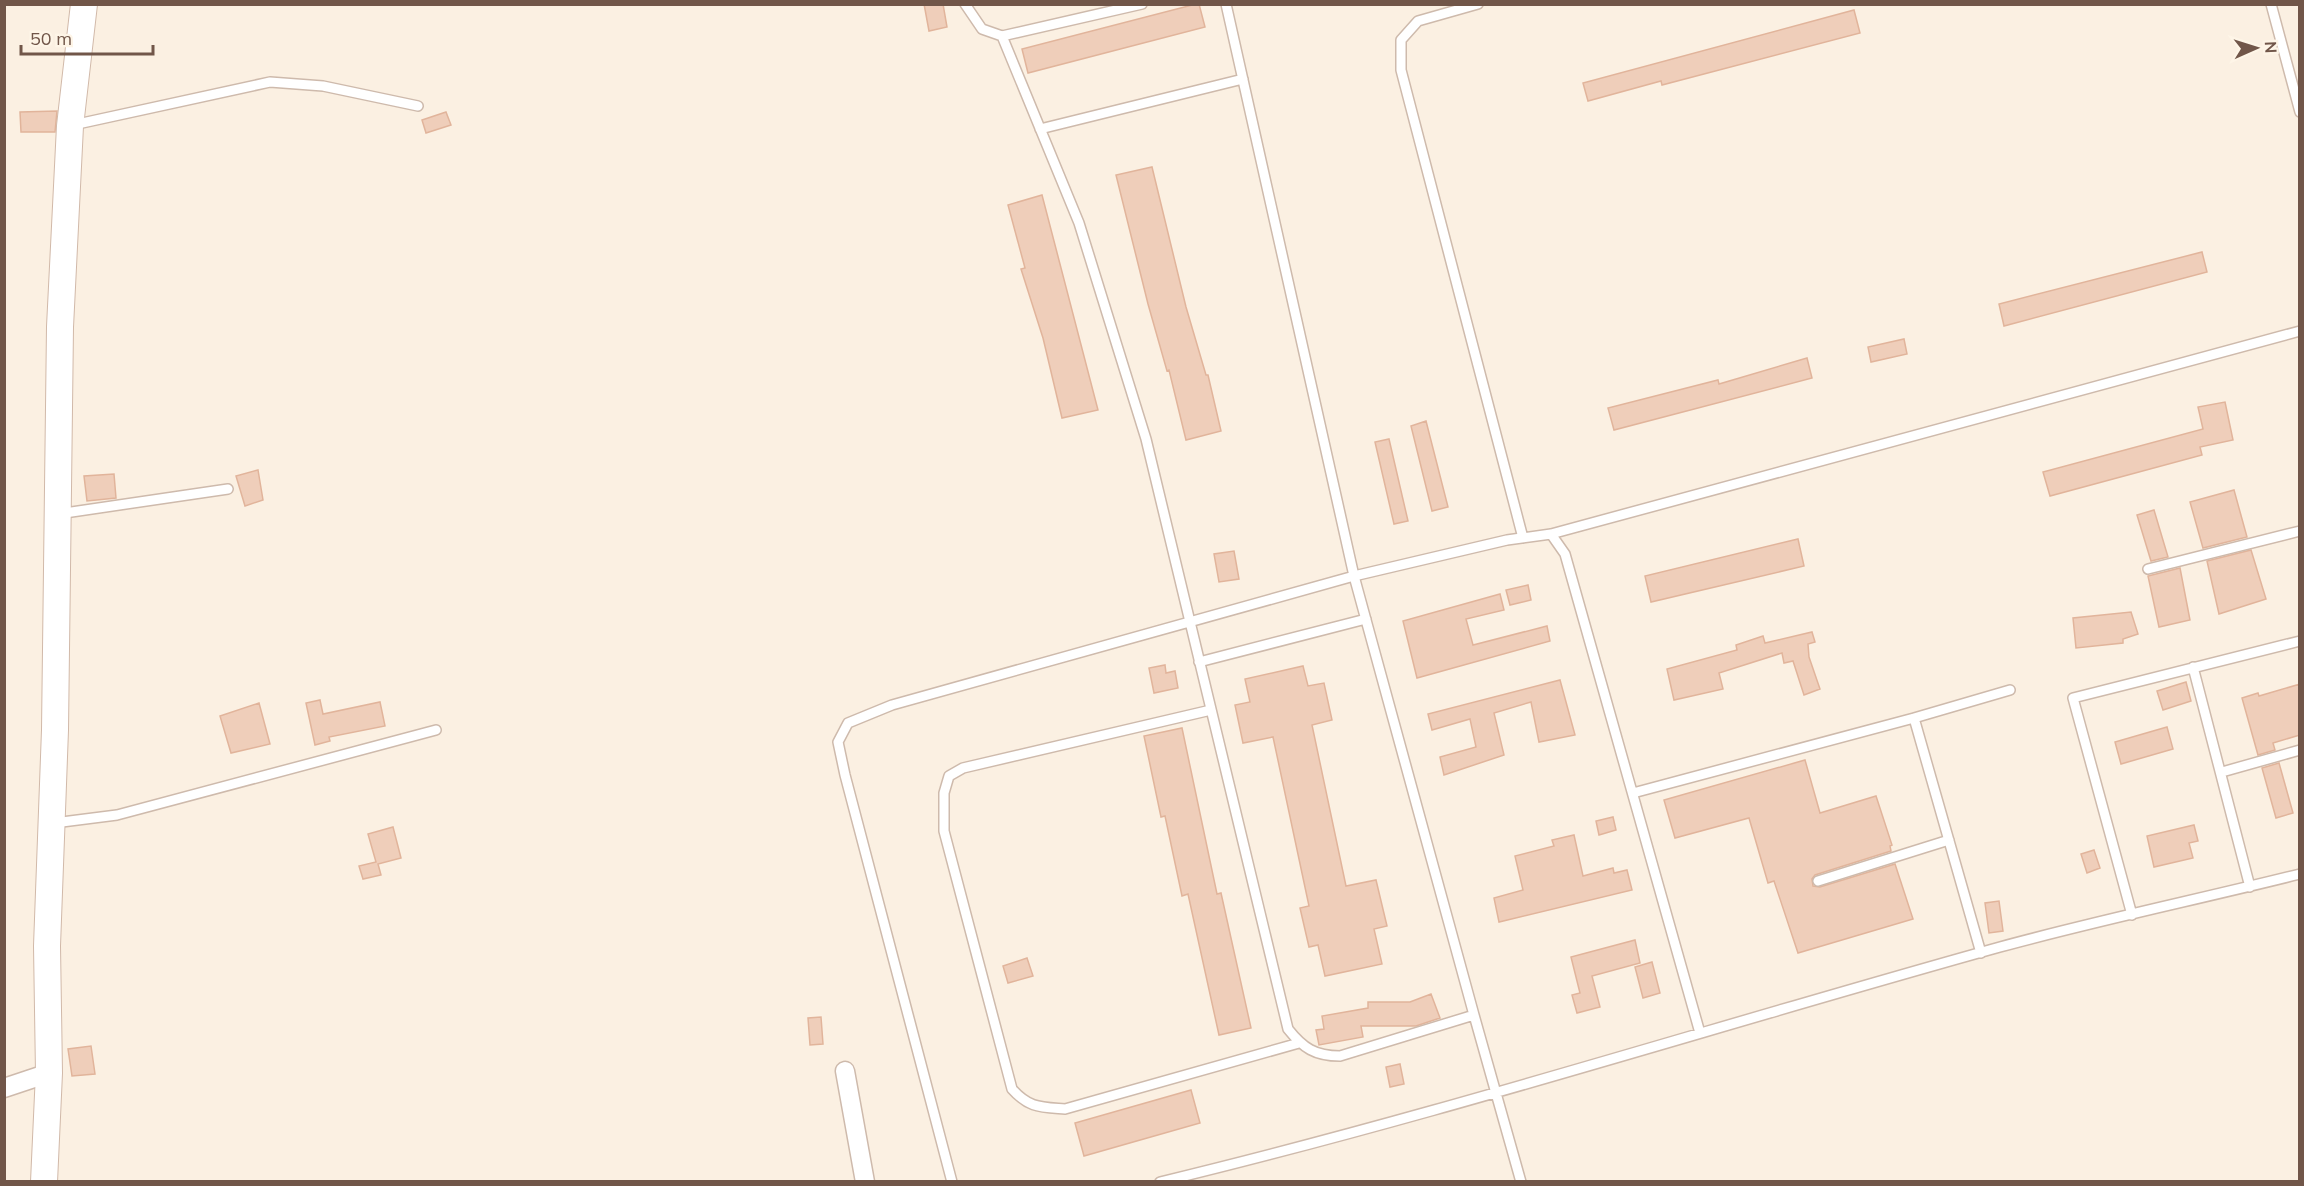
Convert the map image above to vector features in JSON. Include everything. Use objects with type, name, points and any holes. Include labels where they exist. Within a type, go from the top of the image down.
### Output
[{"type":"street","points":[[44,1182],[49,1073],[47,946],[55,730],[60,327],[70,126],[84,4]]},
{"type":"street","points":[[845,1071],[865,1182]]},
{"type":"street","points":[[4,1088],[49,1073]]},
{"type":"lane","points":[[965,4],[982,29],[1002,36],[1142,4]]},
{"type":"lane","points":[[1226,4],[1354,576],[1521,1182]]},
{"type":"lane","points":[[1478,4],[1418,21],[1401,40],[1401,70],[1523,538]]},
{"type":"lane","points":[[2271,4],[2300,112]]},
{"type":"lane","points":[[1002,36],[1078,222],[1114,330],[1146,439],[1288,1029],[1299,1043],[1321,1056],[1340,1056],[1474,1015]]},
{"type":"lane","points":[[1040,129],[1243,79]]},
{"type":"lane","points":[[70,126],[270,82],[323,86],[418,106]]},
{"type":"lane","points":[[952,1182],[838,742],[848,723],[892,705],[1354,576],[1523,538],[1551,534],[2300,331]]},
{"type":"lane","points":[[57,514],[228,489]]},
{"type":"lane","points":[[2148,569],[2300,531]]},
{"type":"lane","points":[[1551,534],[1565,554],[1700,1033]]},
{"type":"lane","points":[[1199,662],[1366,619]]},
{"type":"lane","points":[[2132,915],[2073,698],[2300,641]]},
{"type":"lane","points":[[2193,668],[2222,772],[2250,887]]},
{"type":"lane","points":[[1633,793],[2010,690]]},
{"type":"lane","points":[[1211,710],[963,768],[949,776],[944,793],[944,831],[1009,1078],[1012,1089],[1024,1102],[1040,1107],[1065,1109],[1299,1043]]},
{"type":"lane","points":[[1914,718],[1981,953]]},
{"type":"lane","points":[[51,823],[117,815],[436,730]]},
{"type":"lane","points":[[2222,772],[2300,750]]},
{"type":"lane","points":[[1818,881],[1949,840]]},
{"type":"lane","points":[[1160,1182],[1496,1094],[1981,953],[2300,874]]},
{"type":"building","points":[[924,4],[943,4],[947,27],[929,31]]},
{"type":"building","points":[[1199,4],[1205,27],[1028,73],[1022,49]]},
{"type":"building","points":[[1854,10],[1860,33],[1662,85],[1661,81],[1588,101],[1583,83]]},
{"type":"building","points":[[57,111],[55,132],[21,132],[20,112]]},
{"type":"building","points":[[446,112],[451,125],[426,133],[422,120]]},
{"type":"building","points":[[1152,167],[1186,307],[1206,375],[1208,375],[1221,431],[1186,440],[1169,370],[1167,371],[1148,304],[1116,175]]},
{"type":"building","points":[[1042,195],[1098,410],[1062,418],[1043,338],[1021,269],[1025,268],[1008,205]]},
{"type":"building","points":[[2202,252],[2207,272],[2004,326],[1999,304]]},
{"type":"building","points":[[1904,339],[1907,354],[1871,362],[1868,347]]},
{"type":"building","points":[[1807,358],[1812,378],[1614,430],[1608,408],[1718,380],[1719,384]]},
{"type":"building","points":[[2225,402],[2233,440],[2200,447],[2202,455],[2050,496],[2043,472],[2203,429],[2198,407]]},
{"type":"building","points":[[1426,421],[1448,507],[1432,511],[1411,426]]},
{"type":"building","points":[[1389,439],[1408,521],[1394,524],[1375,442]]},
{"type":"building","points":[[258,470],[263,500],[245,506],[236,476]]},
{"type":"building","points":[[114,474],[116,498],[87,501],[84,476]]},
{"type":"building","points":[[2234,490],[2247,537],[2203,548],[2190,502]]},
{"type":"building","points":[[2154,510],[2168,557],[2151,561],[2137,515]]},
{"type":"building","points":[[1798,539],[1804,566],[1651,602],[1645,576]]},
{"type":"building","points":[[2251,550],[2266,599],[2219,614],[2207,561]]},
{"type":"building","points":[[1234,551],[1239,579],[1219,582],[1214,554]]},
{"type":"building","points":[[2180,568],[2190,620],[2159,627],[2148,576]]},
{"type":"building","points":[[1528,585],[1531,600],[1510,605],[1506,590]]},
{"type":"building","points":[[1500,594],[1504,610],[1466,619],[1473,645],[1547,626],[1550,641],[1417,678],[1403,621]]},
{"type":"building","points":[[2131,612],[2138,634],[2123,639],[2123,643],[2076,648],[2073,618]]},
{"type":"building","points":[[1812,632],[1815,642],[1808,644],[1809,657],[1820,689],[1804,695],[1793,661],[1784,663],[1782,653],[1719,673],[1723,689],[1674,700],[1667,669],[1737,650],[1736,645],[1763,636],[1765,643]]},
{"type":"building","points":[[1165,665],[1166,673],[1175,671],[1178,688],[1154,693],[1149,668]]},
{"type":"building","points":[[1303,666],[1308,686],[1324,683],[1332,720],[1312,725],[1346,886],[1376,880],[1387,926],[1374,929],[1382,964],[1325,976],[1318,945],[1309,947],[1300,908],[1309,906],[1273,737],[1243,743],[1235,705],[1250,702],[1245,679]]},
{"type":"building","points":[[1560,680],[1575,735],[1539,742],[1531,702],[1494,713],[1504,755],[1444,775],[1440,757],[1476,747],[1470,719],[1432,730],[1428,714]]},
{"type":"building","points":[[2186,682],[2191,701],[2163,710],[2157,691]]},
{"type":"building","points":[[2300,684],[2300,735],[2273,743],[2275,750],[2258,755],[2242,698],[2258,693],[2259,696]]},
{"type":"building","points":[[320,700],[323,714],[380,702],[385,726],[329,737],[330,741],[315,745],[306,703]]},
{"type":"building","points":[[259,703],[270,744],[231,753],[220,716]]},
{"type":"building","points":[[2167,727],[2173,749],[2121,764],[2115,742]]},
{"type":"building","points":[[1182,728],[1217,894],[1221,893],[1251,1028],[1219,1035],[1188,894],[1182,896],[1165,816],[1161,817],[1144,736]]},
{"type":"building","points":[[1805,760],[1820,813],[1876,796],[1892,845],[1890,846],[1891,851],[1815,875],[1812,879],[1813,886],[1820,887],[1895,864],[1913,919],[1798,953],[1774,881],[1768,883],[1749,818],[1675,838],[1664,800]]},
{"type":"building","points":[[2279,763],[2293,813],[2276,818],[2262,768]]},
{"type":"building","points":[[1613,817],[1616,830],[1599,835],[1596,821]]},
{"type":"building","points":[[2194,825],[2198,841],[2189,843],[2193,858],[2154,867],[2147,836]]},
{"type":"building","points":[[393,827],[401,858],[378,864],[381,875],[363,879],[359,866],[376,862],[368,834]]},
{"type":"building","points":[[1574,835],[1583,876],[1613,868],[1614,873],[1627,870],[1632,890],[1499,922],[1494,898],[1523,890],[1515,856],[1554,846],[1552,840]]},
{"type":"building","points":[[2094,850],[2100,868],[2087,873],[2081,854]]},
{"type":"building","points":[[1999,901],[2003,931],[1989,933],[1985,903]]},
{"type":"building","points":[[1635,940],[1640,963],[1592,976],[1600,1007],[1577,1013],[1572,995],[1580,993],[1571,957]]},
{"type":"building","points":[[1027,958],[1033,976],[1008,983],[1003,966]]},
{"type":"building","points":[[1652,962],[1660,993],[1643,998],[1635,967]]},
{"type":"building","points":[[1431,994],[1440,1018],[1416,1026],[1361,1026],[1363,1037],[1319,1045],[1316,1030],[1324,1029],[1322,1016],[1368,1008],[1368,1002],[1410,1002]]},
{"type":"building","points":[[821,1017],[823,1044],[810,1045],[808,1018]]},
{"type":"building","points":[[91,1046],[95,1074],[72,1076],[68,1049]]},
{"type":"building","points":[[1400,1064],[1404,1084],[1390,1087],[1386,1067]]},
{"type":"building","points":[[1191,1090],[1200,1123],[1084,1156],[1075,1123]]}]
